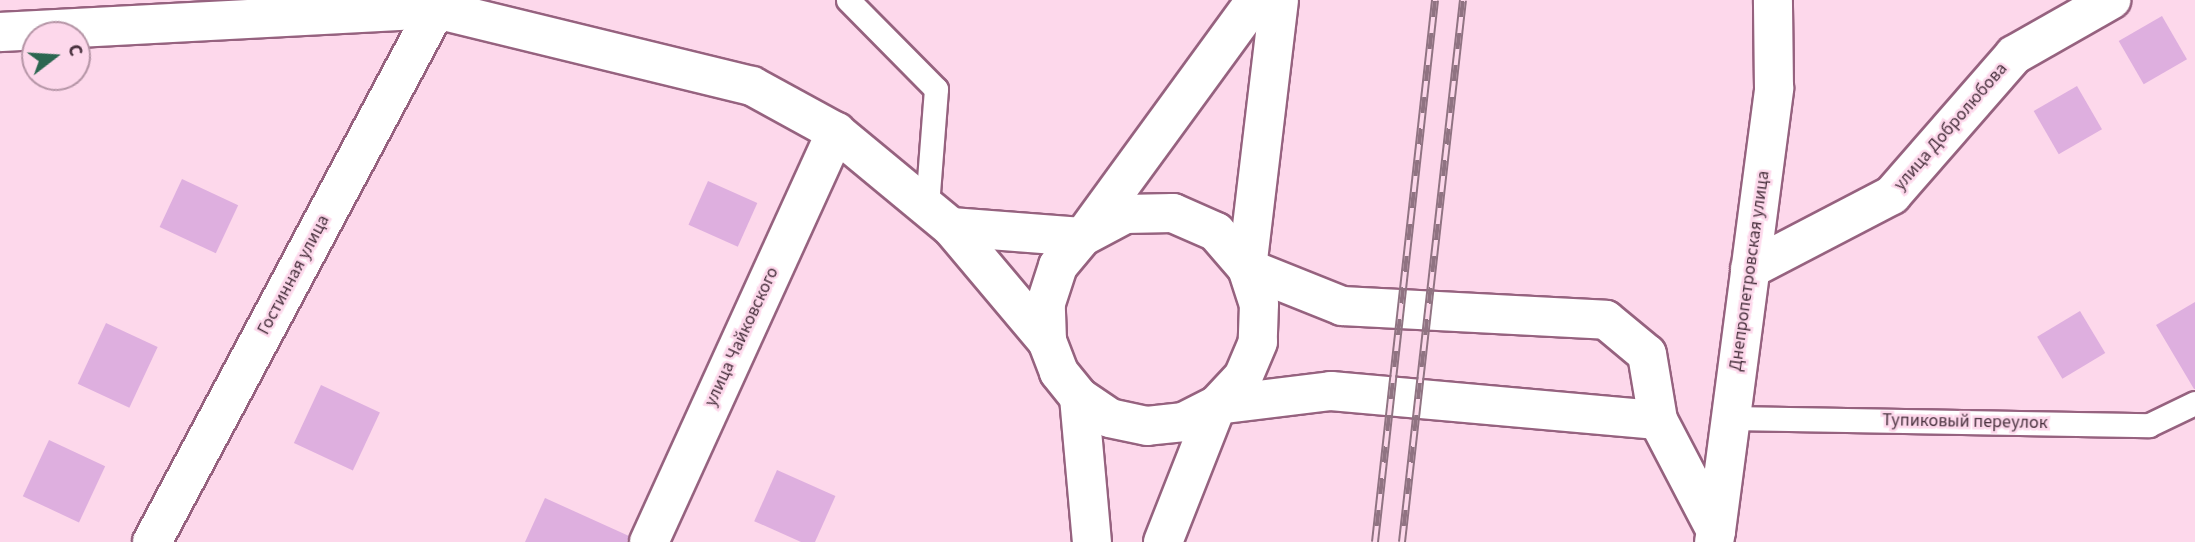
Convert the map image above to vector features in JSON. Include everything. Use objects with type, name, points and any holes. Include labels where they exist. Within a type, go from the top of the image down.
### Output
[{"type":"street","points":[[939,217],[1082,237],[1125,214],[1173,213],[1216,232],[1247,268],[1259,304],[1258,342],[1243,377],[1217,405],[1184,422],[1147,426],[1110,418],[1079,397],[1059,372],[1047,341],[1046,303],[1058,266],[1082,237],[1256,0]]},
{"type":"street","points":[[1247,268],[1279,0]]},
{"type":"street","name":"Днепропетровская улица","points":[[1715,536],[1774,88],[1773,0]]},
{"type":"street","name":"улица Добролюбова","points":[[1750,269],[1892,195],[2014,55],[2111,0]]},
{"type":"street","points":[[0,32],[436,9],[752,86],[836,132],[939,217],[1047,341]]},
{"type":"street","name":"Гостинная улица","points":[[152,542],[436,9]]},
{"type":"street","name":"улица Чайковского","points":[[649,542],[836,132]]},
{"type":"street","points":[[1247,268],[1342,306],[1606,320],[1647,354],[1658,420],[1715,536]]},
{"type":"street","points":[[1217,405],[1331,391],[1658,420]]},
{"type":"street","points":[[1079,397],[1091,542]]},
{"type":"street","points":[[1163,542],[1217,405]]},
{"type":"lane","points":[[848,0],[936,89],[939,217]]},
{"type":"lane","name":"Тупиковый переулок","points":[[1731,418],[2149,425],[2195,403]]},
{"type":"building","points":[[2162,16],[2187,59],[2144,84],[2119,41]]},
{"type":"building","points":[[2077,86],[2102,129],[2059,154],[2034,111]]},
{"type":"building","points":[[182,179],[238,205],[216,253],[160,227]]},
{"type":"building","points":[[708,181],[757,203],[738,247],[688,225]]},
{"type":"building","points":[[2195,302],[2195,389],[2194,389],[2156,325]]},
{"type":"building","points":[[2080,311],[2105,353],[2062,379],[2037,337]]},
{"type":"building","points":[[106,323],[158,347],[129,408],[78,384]]},
{"type":"building","points":[[321,385],[380,412],[353,470],[294,443]]},
{"type":"building","points":[[49,440],[105,466],[79,522],[23,496]]},
{"type":"building","points":[[777,470],[835,496],[815,542],[801,542],[754,521]]},
{"type":"building","points":[[545,498],[629,536],[627,542],[525,542]]},
{"type":"railway","points":[[1375,542],[1435,0]]},
{"type":"railway","points":[[1402,542],[1463,0]]}]
